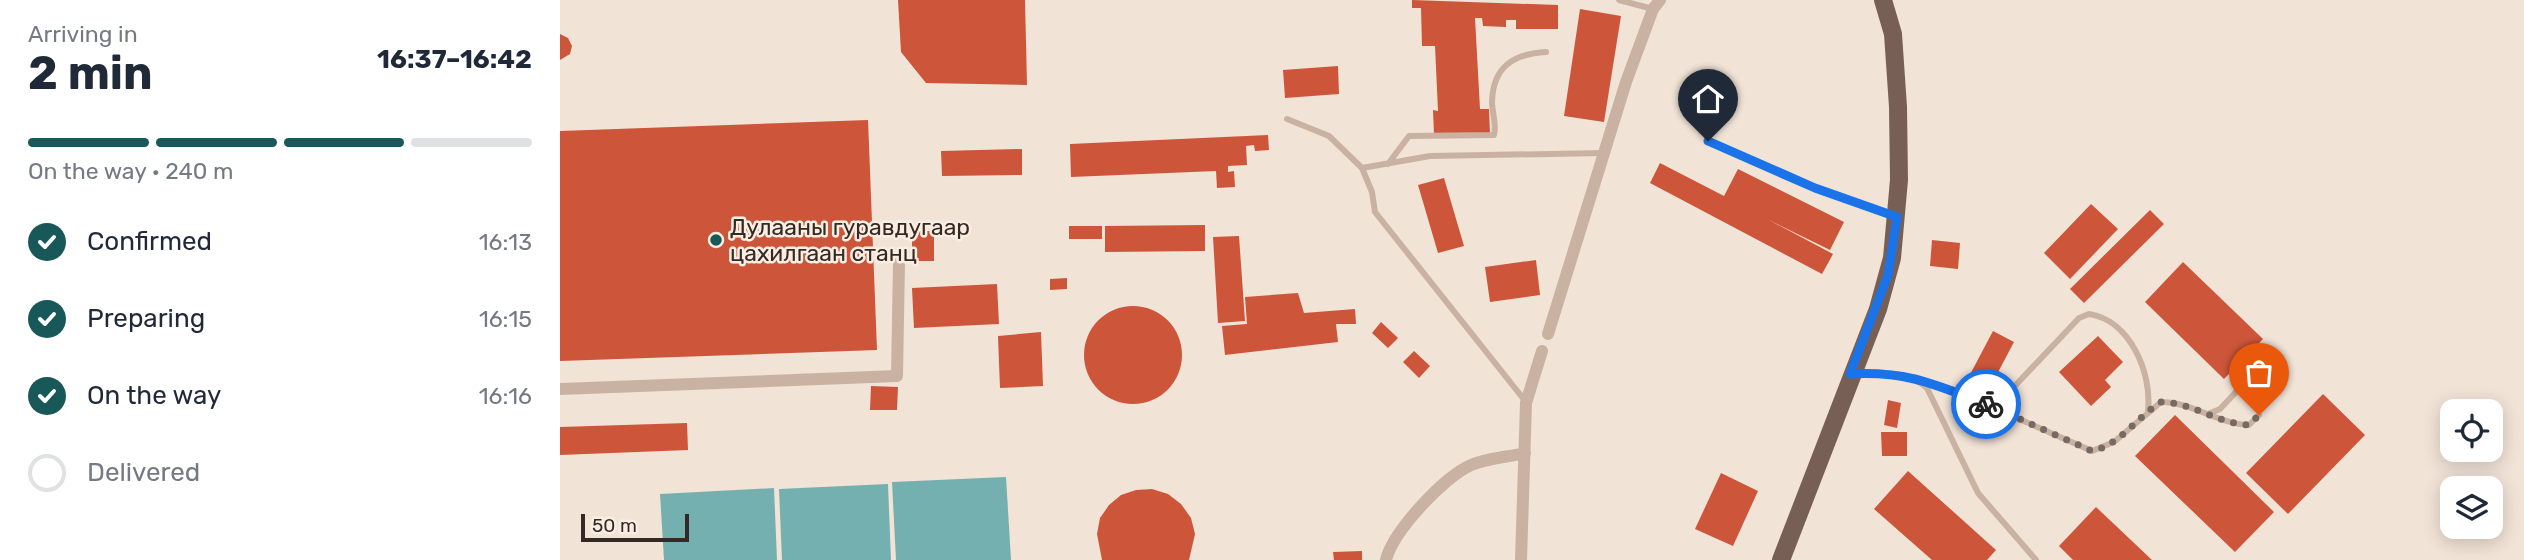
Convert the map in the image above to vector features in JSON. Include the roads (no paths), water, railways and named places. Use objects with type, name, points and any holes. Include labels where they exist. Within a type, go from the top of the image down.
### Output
[{"type":"main road","points":[[1781,560],[1886,284],[1897,217],[1900,154],[1896,60],[1893,34],[1883,0]]},
{"type":"street","points":[[1548,334],[1604,153],[1656,4]]},
{"type":"street","points":[[560,389],[897,376],[899,262]]},
{"type":"street","points":[[1521,560],[1526,403],[1542,351]]},
{"type":"street","points":[[1386,560],[1390,545],[1407,519],[1459,474],[1471,465],[1525,453]]},
{"type":"lane","points":[[1619,0],[1656,4]]},
{"type":"lane","points":[[1388,164],[1409,136],[1494,135],[1494,87],[1504,67],[1524,54],[1546,52]]},
{"type":"lane","points":[[1287,119],[1329,136],[1362,169],[1372,192],[1375,212],[1526,403]]},
{"type":"lane","points":[[1708,141],[1815,188],[1897,217]]},
{"type":"lane","points":[[1362,169],[1430,156],[1604,153]]},
{"type":"lane","points":[[1994,408],[2079,318],[2089,314],[2111,322],[2138,353],[2148,378],[2148,410]]},
{"type":"lane","points":[[2206,414],[2220,409],[2267,359]]},
{"type":"lane","points":[[1850,374],[1886,373],[1914,377],[2092,451],[2103,449],[2114,442],[2148,410],[2161,402],[2173,402],[2230,424],[2249,425],[2259,415]]},
{"type":"lane","points":[[1914,377],[1934,398],[1978,493],[2036,560]]},
{"type":"water","points":[[1006,477],[1011,560],[896,560],[892,482]]},
{"type":"water","points":[[888,484],[891,560],[782,560],[779,489]]},
{"type":"water","points":[[774,488],[777,560],[664,560],[660,494]]},
{"type":"place","name":"Дулааны гуравдугаар цахилгаан станц","points":[[716,240]]}]
